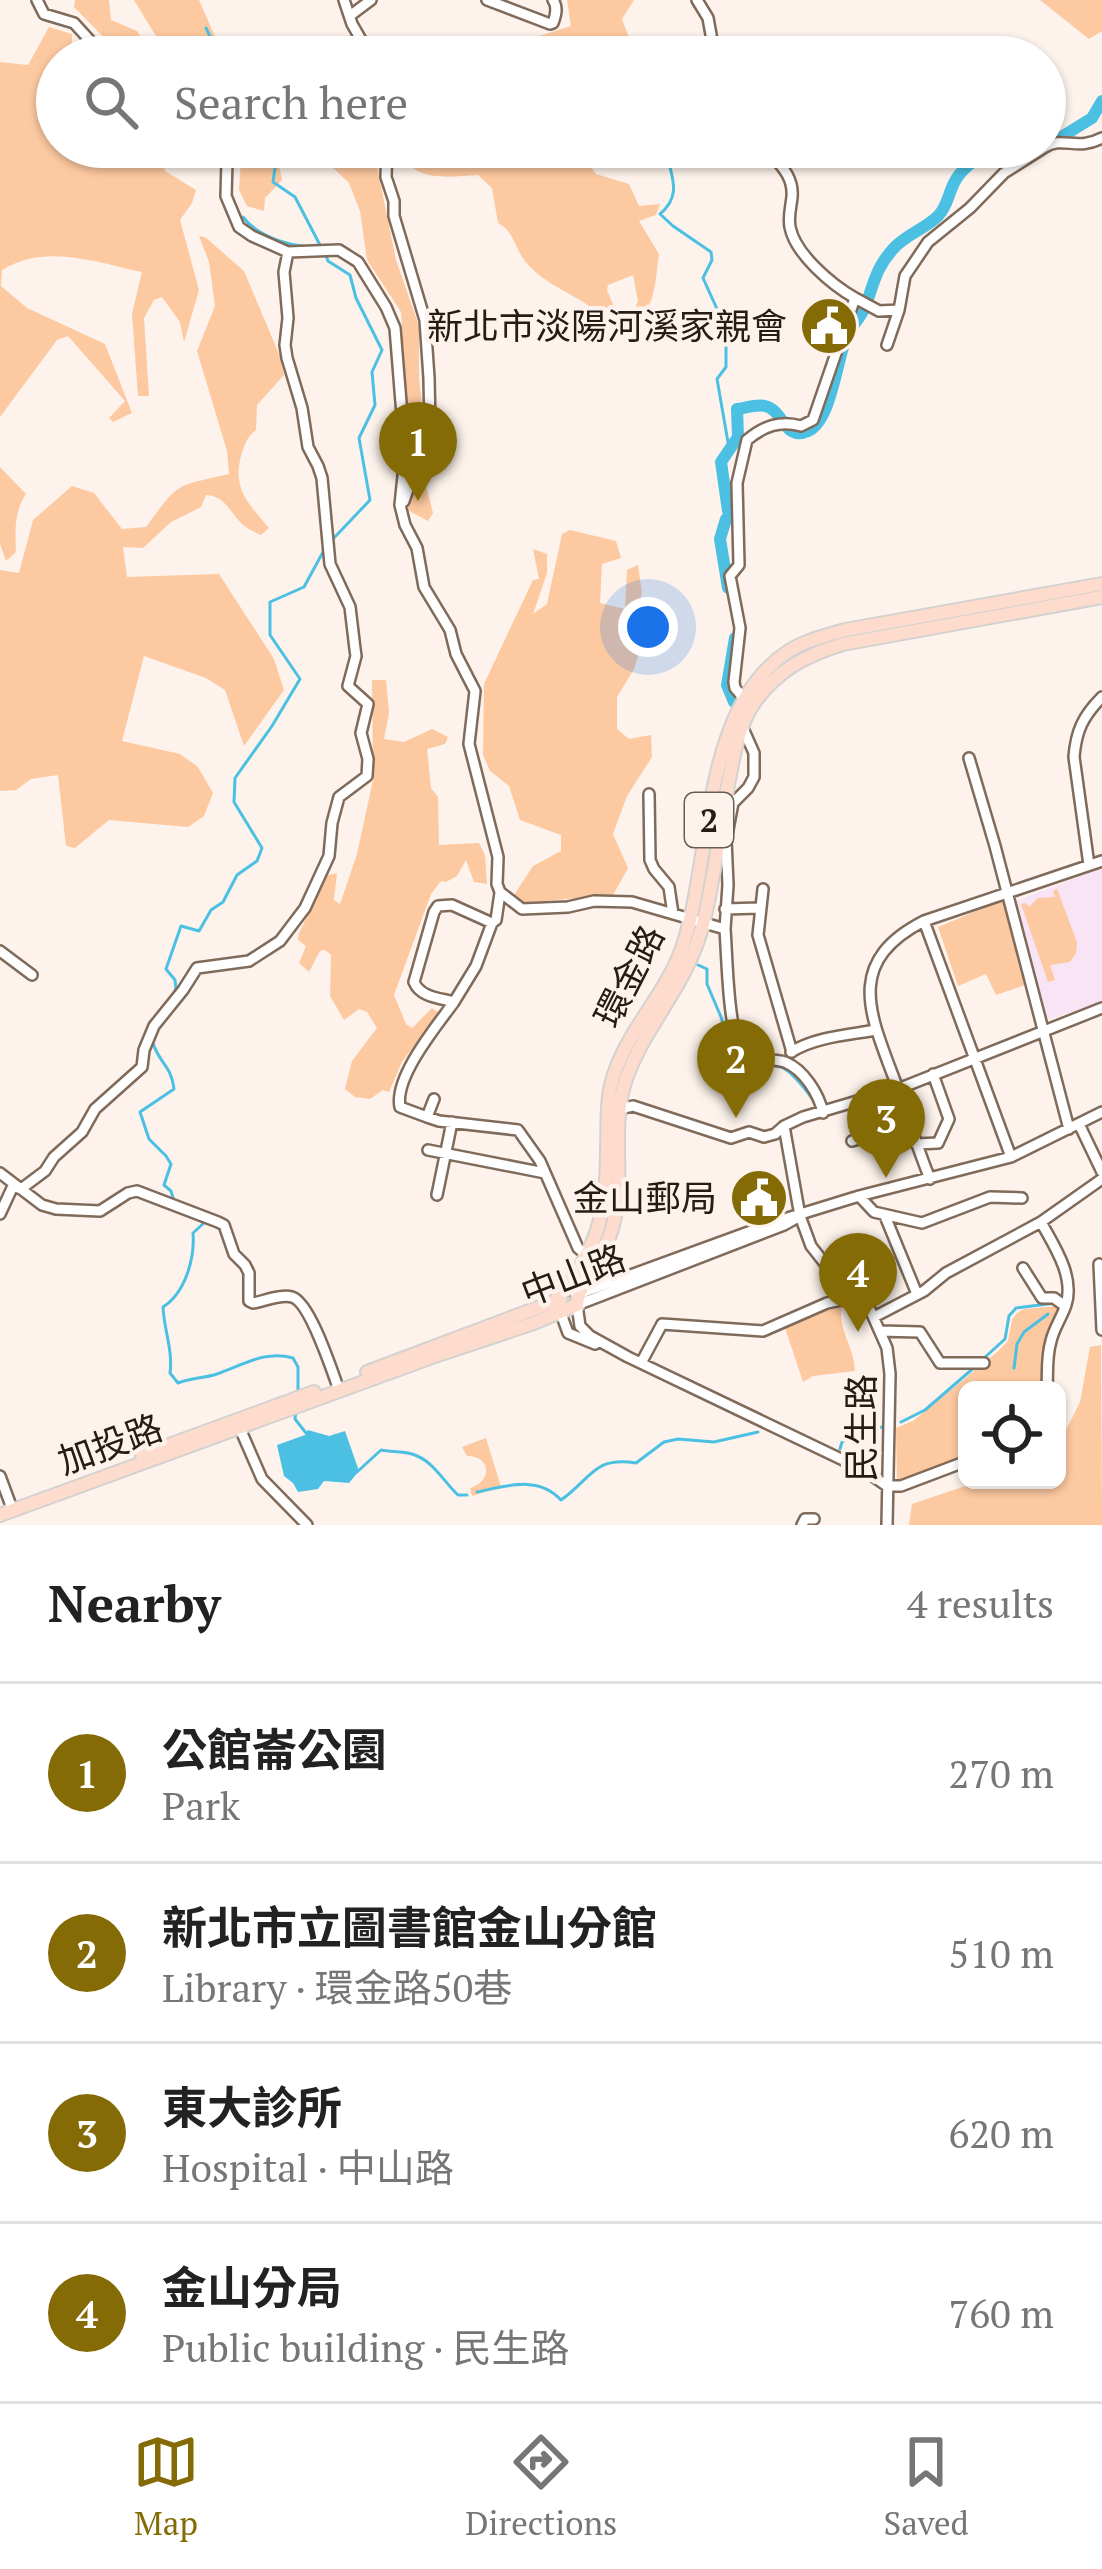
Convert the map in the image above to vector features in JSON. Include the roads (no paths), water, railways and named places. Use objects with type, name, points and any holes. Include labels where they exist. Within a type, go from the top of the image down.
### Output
[{"type":"main road","name":"環金路","points":[[697,920],[723,744],[762,674],[785,654],[845,630],[1102,584]]},
{"type":"main road","name":"環金路","points":[[577,1300],[593,1260],[603,1208],[614,1109],[611,1085],[625,1049],[670,977],[697,920],[748,702],[784,670],[842,644],[1102,597]]},
{"type":"main road","name":"環金路","points":[[558,1306],[593,1260]]},
{"type":"main road","points":[[558,1306],[577,1300]]},
{"type":"main road","name":"中山路","points":[[432,1353],[539,1320],[558,1306]]},
{"type":"main road","name":"中山路","points":[[432,1353],[558,1306]]},
{"type":"main road","name":"加投路","points":[[3,1508],[432,1353]]},
{"type":"street","points":[[38,0],[44,14],[74,23],[86,36]]},
{"type":"street","points":[[344,0],[359,36]]},
{"type":"street","points":[[351,15],[371,0]]},
{"type":"street","points":[[488,0],[554,23],[553,0]]},
{"type":"street","points":[[697,0],[711,36]]},
{"type":"street","points":[[1066,143],[1089,145],[1102,139]]},
{"type":"street","points":[[227,168],[226,196],[239,227],[288,252],[339,250],[358,262],[395,328],[407,438],[400,505],[417,548],[424,587],[450,630],[475,691],[469,744],[498,857],[496,920],[476,965],[417,1055],[398,1099],[400,1107],[452,1122],[518,1130],[540,1161],[578,1248],[615,1279]]},
{"type":"street","points":[[386,168],[394,216],[427,328],[430,426],[400,505]]},
{"type":"street","points":[[782,168],[789,177],[789,224],[796,242],[835,287],[878,311],[899,310]]},
{"type":"street","points":[[887,345],[905,276],[928,242],[1011,168]]},
{"type":"street","points":[[21,1189],[45,1172],[82,1132],[94,1109],[142,1067],[154,1026],[196,968],[249,961],[280,941],[305,908],[329,856],[339,797],[367,776],[361,733],[368,704],[347,686],[356,656],[350,607],[330,565],[322,478],[308,447],[285,345],[288,252]]},
{"type":"street","points":[[748,702],[734,682],[740,628],[730,576],[739,565],[737,483],[747,440],[781,423],[801,426],[813,420],[862,303]]},
{"type":"street","points":[[1089,865],[1074,757],[1080,723],[1102,697]]},
{"type":"street","points":[[742,726],[754,753],[754,777],[733,803],[726,840],[725,929],[737,1041],[754,1059],[789,1057],[800,1046],[876,1030]]},
{"type":"street","points":[[874,1317],[1041,1222],[1102,1175],[1074,1127],[1043,1031],[969,758]]},
{"type":"street","points":[[649,794],[650,860],[669,887],[673,914]]},
{"type":"street","points":[[930,1179],[876,1030],[868,996],[877,962],[901,933],[924,921],[1102,861]]},
{"type":"street","points":[[763,889],[758,935],[789,1057],[819,1095],[824,1113]]},
{"type":"street","points":[[500,892],[522,909],[632,902],[725,929]]},
{"type":"street","points":[[454,1002],[421,992],[414,982],[434,912],[444,904],[452,905],[492,923]]},
{"type":"street","points":[[725,909],[759,908]]},
{"type":"street","points":[[924,921],[1011,1157]]},
{"type":"street","points":[[0,951],[32,974]]},
{"type":"street","points":[[614,1109],[633,1106],[731,1138],[749,1132],[764,1137],[802,1118],[898,1089],[1102,1008]]},
{"type":"street","points":[[916,1144],[938,1143],[950,1119],[933,1074]]},
{"type":"street","points":[[427,1117],[434,1099]]},
{"type":"street","points":[[860,1102],[868,1135]]},
{"type":"street","name":"中山路","points":[[577,1300],[615,1279],[781,1220],[1011,1157],[1102,1112]]},
{"type":"street","points":[[437,1196],[452,1122]]},
{"type":"street","points":[[852,1141],[909,1124]]},
{"type":"street","name":"民生路","points":[[784,1126],[800,1216],[814,1251],[861,1296],[887,1348],[887,1525]]},
{"type":"street","points":[[428,1150],[545,1173]]},
{"type":"street","points":[[0,1173],[42,1205],[100,1211],[137,1191],[218,1222],[249,1273],[249,1300],[288,1296],[302,1304],[338,1387]]},
{"type":"street","points":[[0,1214],[13,1186],[21,1189]]},
{"type":"street","points":[[859,1196],[874,1213],[922,1223],[990,1197],[1022,1198]]},
{"type":"street","name":"中山路","points":[[577,1300],[784,1226],[800,1216]]},
{"type":"street","points":[[885,1216],[917,1294]]},
{"type":"street","points":[[1041,1222],[1066,1273],[1069,1292],[1052,1336],[1047,1381]]},
{"type":"street","points":[[1099,1264],[1102,1330]]},
{"type":"street","points":[[1023,1268],[1042,1298],[1054,1298],[1065,1306]]},
{"type":"street","points":[[827,1303],[840,1293],[841,1279]]},
{"type":"street","points":[[641,1363],[662,1324],[763,1331],[827,1303],[861,1296]]},
{"type":"street","points":[[577,1300],[580,1326],[628,1357]]},
{"type":"street","points":[[558,1306],[568,1334]]},
{"type":"street","points":[[539,1320],[641,1363],[864,1470],[887,1486],[901,1486],[958,1464]]},
{"type":"street","points":[[880,1331],[920,1332],[940,1363],[979,1363]]},
{"type":"street","points":[[238,1424],[262,1479],[307,1525]]},
{"type":"street","points":[[0,1476],[3,1508]]},
{"type":"street","points":[[802,1525],[814,1519]]},
{"type":"water","points":[[308,1430],[329,1436],[345,1431],[359,1471],[349,1483],[324,1481],[318,1489],[298,1492],[284,1476],[277,1445]]},
{"type":"waterway","points":[[692,0],[703,19]]},
{"type":"waterway","points":[[206,28],[210,36]]},
{"type":"waterway","points":[[1066,134],[1092,118],[1102,101]]},
{"type":"waterway","points":[[275,168],[273,182],[295,197],[321,247]]},
{"type":"waterway","points":[[670,168],[673,192],[660,214],[711,252],[703,278],[727,331],[726,367],[717,379],[729,448]]},
{"type":"waterway","points":[[728,511],[721,462],[738,437],[737,409],[765,406],[794,432],[816,425],[828,403],[846,338],[863,311],[882,263],[898,244],[938,216],[966,168]]},
{"type":"waterway","points":[[243,217],[273,238],[310,247]]},
{"type":"waterway","points":[[326,255],[350,275],[382,350],[372,372],[375,405],[359,438],[370,500],[332,540]]},
{"type":"waterway","points":[[726,519],[720,539],[728,588]]},
{"type":"waterway","points":[[169,1001],[176,989],[166,969],[181,926],[199,931],[237,875],[257,861],[262,848],[234,802],[235,778],[300,679],[270,635],[270,602],[304,587],[323,552]]},
{"type":"waterway","points":[[734,702],[727,685],[735,638]]},
{"type":"waterway","points":[[698,965],[707,969],[707,984],[734,1060],[783,1068],[816,1107]]},
{"type":"waterway","points":[[152,1040],[174,1089],[140,1112],[149,1139],[171,1164],[164,1185],[174,1201]]},
{"type":"waterway","points":[[205,1222],[193,1233],[183,1284],[163,1307],[170,1373],[178,1383],[264,1357],[283,1356],[293,1358],[298,1367],[298,1392]]},
{"type":"waterway","points":[[983,1359],[1005,1339],[1009,1316],[1016,1308],[1056,1306]]},
{"type":"waterway","points":[[1014,1368],[1024,1332],[1048,1314]]},
{"type":"waterway","points":[[901,1422],[925,1410],[976,1366]]},
{"type":"waterway","points":[[296,1411],[295,1419],[306,1433]]},
{"type":"waterway","points":[[840,1449],[842,1442],[882,1427]]},
{"type":"waterway","points":[[477,1492],[532,1485],[561,1500],[602,1466],[636,1463],[664,1442],[714,1442],[758,1432]]},
{"type":"waterway","points":[[357,1472],[381,1450],[408,1453],[432,1466],[458,1495],[467,1495]]},
{"type":"place","name":"新北市淡陽河溪家親會","points":[[829,326]]},
{"type":"place","name":"公館崙公園","points":[[418,501]]},
{"type":"place","name":"新北市立圖書館金山分館","points":[[736,1118]]},
{"type":"place","name":"東大診所","points":[[886,1178]]},
{"type":"place","name":"金山郵局","points":[[759,1198]]},
{"type":"place","name":"金山分局","points":[[858,1332]]}]
